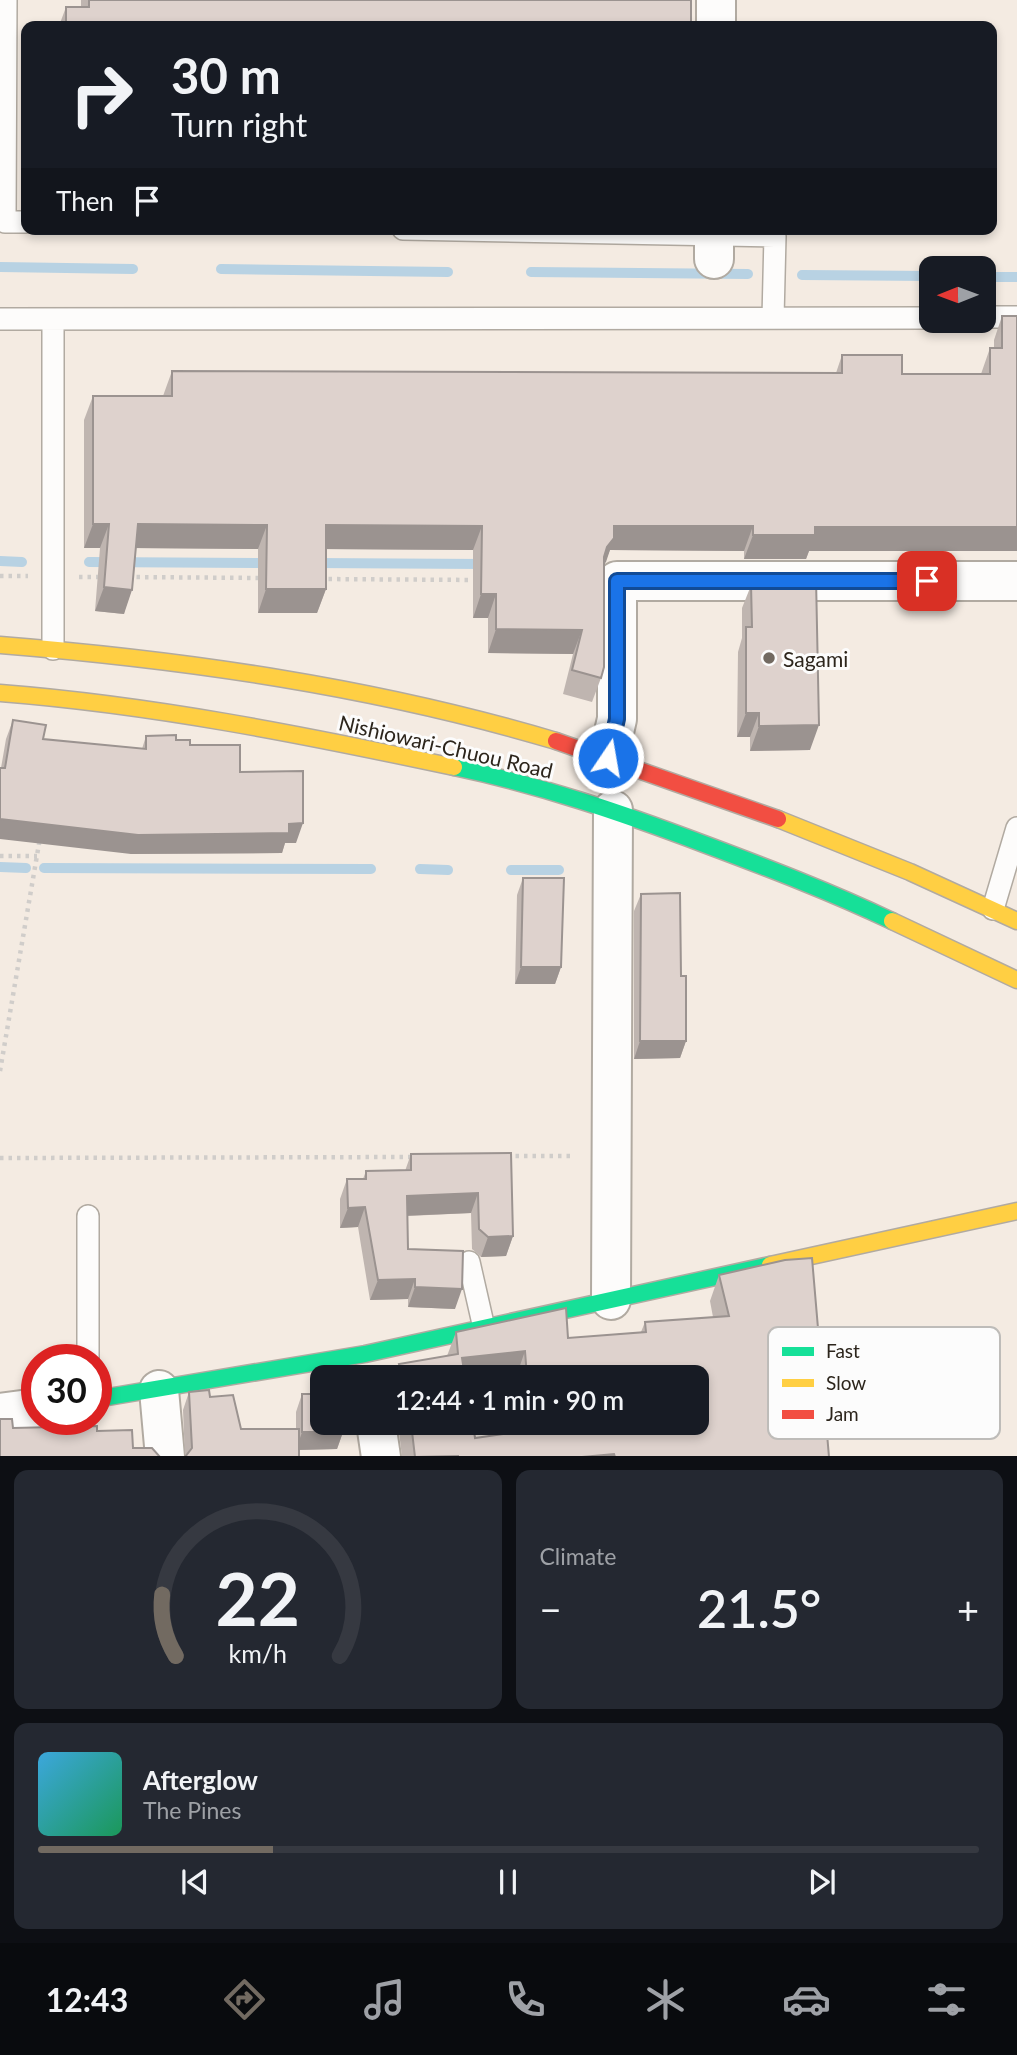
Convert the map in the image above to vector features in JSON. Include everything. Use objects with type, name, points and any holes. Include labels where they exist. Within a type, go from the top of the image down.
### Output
[{"type":"main road","name":"Nishiowari-Chuou Road","points":[[0,645],[100,652],[248,673],[409,704],[526,732],[608,758],[805,829],[1017,921]]},
{"type":"main road","name":"Nishiowari-Chuou Road","points":[[0,693],[65,698],[305,735],[508,778],[613,810],[826,890],[1017,980]]},
{"type":"main road","points":[[370,1365],[484,1328],[1017,1211]]},
{"type":"main road","points":[[112,1397],[310,1373]]},
{"type":"street","points":[[716,0],[716,21]]},
{"type":"street","points":[[608,758],[617,719],[617,581],[1017,581]]},
{"type":"street","points":[[611,1300],[613,810]]},
{"type":"street","points":[[159,1390],[165,1456]]},
{"type":"street","points":[[0,1413],[21,1410]]},
{"type":"street","points":[[378,1435],[381,1456]]},
{"type":"lane","points":[[6,0],[5,222],[21,222]]},
{"type":"lane","points":[[558,235],[714,241],[775,236],[774,318]]},
{"type":"lane","points":[[0,320],[919,317]]},
{"type":"lane","points":[[996,317],[1017,317]]},
{"type":"lane","points":[[53,319],[53,649]]},
{"type":"lane","points":[[993,909],[1017,828]]},
{"type":"lane","points":[[88,1216],[88,1344]]},
{"type":"lane","points":[[469,1262],[484,1328]]},
{"type":"path","points":[[0,576],[108,577]]},
{"type":"path","points":[[121,577],[273,578]]},
{"type":"path","points":[[314,578],[479,580]]},
{"type":"path","points":[[0,1071],[42,830]]},
{"type":"path","points":[[0,856],[37,856]]},
{"type":"path","points":[[500,1156],[611,1156]]},
{"type":"path","points":[[0,1158],[417,1157]]},
{"type":"building","points":[[89,0],[691,0],[691,21],[66,21],[66,7],[89,7]]},
{"type":"building","points":[[1002,316],[1017,316],[1017,527],[815,527],[815,535],[753,535],[753,526],[614,526],[614,538],[604,557],[604,667],[601,678],[572,670],[582,630],[496,629],[496,594],[481,594],[482,526],[326,525],[326,589],[266,589],[267,525],[138,524],[132,590],[104,587],[109,524],[93,524],[93,396],[172,396],[172,371],[842,373],[842,355],[902,355],[902,374],[990,374],[990,348],[1002,348]]},
{"type":"building","points":[[754,578],[816,578],[819,725],[759,726],[759,713],[746,713],[746,627],[752,627],[751,584],[754,584]]},
{"type":"building","points":[[13,720],[46,725],[43,739],[146,749],[146,736],[176,735],[176,740],[190,740],[190,745],[240,745],[240,772],[303,771],[303,823],[289,824],[289,833],[138,835],[0,819],[0,768],[5,768]]},
{"type":"building","points":[[523,878],[564,878],[561,967],[521,967]]},
{"type":"building","points":[[680,893],[681,976],[686,976],[686,1041],[640,1041],[641,894]]},
{"type":"building","points":[[511,1153],[513,1236],[488,1237],[479,1229],[478,1193],[407,1196],[408,1249],[463,1251],[462,1289],[415,1287],[415,1279],[378,1280],[365,1207],[348,1208],[347,1179],[366,1179],[366,1171],[411,1170],[411,1154]]},
{"type":"building","points":[[812,1258],[818,1327],[768,1327],[768,1439],[827,1439],[829,1456],[415,1456],[412,1435],[475,1435],[475,1438],[496,1435],[709,1435],[709,1365],[526,1365],[525,1351],[462,1358],[463,1365],[399,1364],[458,1354],[456,1332],[566,1308],[568,1338],[646,1332],[645,1322],[729,1316],[719,1275],[785,1260]]},
{"type":"building","points":[[209,1390],[210,1397],[233,1395],[241,1429],[299,1429],[299,1456],[186,1456],[192,1448],[189,1392]]},
{"type":"building","points":[[302,1394],[310,1394],[310,1432],[302,1432]]},
{"type":"building","points":[[0,1419],[12,1419],[13,1428],[21,1428],[21,1435],[112,1435],[112,1431],[132,1430],[133,1448],[152,1448],[159,1456],[0,1456]]},
{"type":"waterway","points":[[0,267],[133,269]]},
{"type":"waterway","points":[[221,269],[448,272]]},
{"type":"waterway","points":[[531,272],[748,274]]},
{"type":"waterway","points":[[802,275],[919,276]]},
{"type":"waterway","points":[[996,277],[1017,277]]},
{"type":"waterway","points":[[0,561],[22,562]]},
{"type":"waterway","points":[[89,562],[272,563]]},
{"type":"waterway","points":[[312,563],[485,564]]},
{"type":"waterway","points":[[0,867],[26,868]]},
{"type":"waterway","points":[[44,868],[371,869]]},
{"type":"waterway","points":[[420,869],[448,870]]},
{"type":"waterway","points":[[511,870],[559,870]]},
{"type":"traffic: fast","points":[[454,767],[549,791],[642,821],[799,881],[892,921]]},
{"type":"traffic: fast","points":[[112,1396],[365,1354],[770,1265]]},
{"type":"traffic: slow","points":[[0,645],[140,659],[280,678],[419,705],[556,741]]},
{"type":"traffic: slow","points":[[0,693],[114,705],[228,722],[454,767]]},
{"type":"traffic: slow","points":[[778,819],[910,872],[1017,921]]},
{"type":"traffic: slow","points":[[892,921],[1017,980]]},
{"type":"traffic: slow","points":[[770,1265],[1017,1211]]},
{"type":"traffic: jam","points":[[556,741],[778,819]]},
{"type":"place","name":"Sagami","points":[[769,658]]},
{"type":"route","points":[[608,758],[617,719],[617,581],[927,581]]}]
